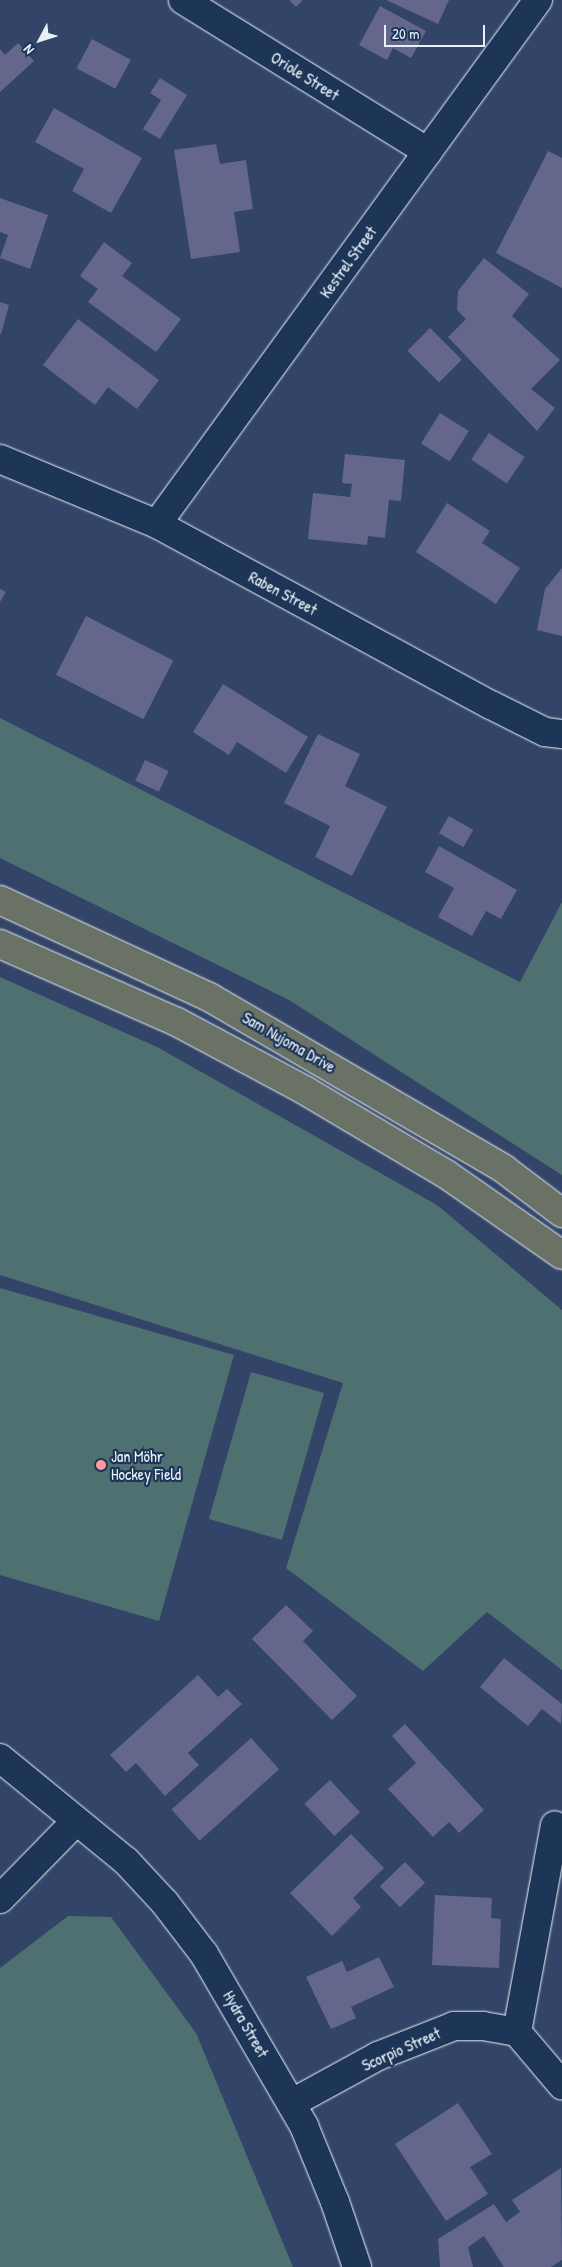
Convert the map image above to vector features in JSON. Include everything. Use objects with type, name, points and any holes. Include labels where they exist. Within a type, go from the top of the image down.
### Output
[{"type":"highway","name":"Sam Nujoma Drive","points":[[0,900],[210,997],[504,1169],[562,1213]]},
{"type":"highway","name":"Sam Nujoma Drive","points":[[0,944],[177,1022],[306,1091],[446,1174],[562,1255]]},
{"type":"street","name":"Oriole Street","points":[[182,0],[428,152]]},
{"type":"street","name":"Kestrel Street","points":[[157,524],[538,0]]},
{"type":"street","name":"Raben Street","points":[[0,460],[157,524],[491,705],[544,732],[562,734]]},
{"type":"street","name":"Hydra Street","points":[[0,1758],[145,1880],[204,1954],[292,2103],[335,2202],[357,2267]]},
{"type":"street","points":[[0,1899],[76,1821]]},
{"type":"street","points":[[555,1825],[517,2032],[562,2084]]},
{"type":"street","name":"Scorpio Street","points":[[292,2103],[378,2056],[454,2026],[483,2026],[517,2032]]},
{"type":"green space","points":[[0,718],[520,982],[562,902],[562,1175],[289,1000],[0,858]]},
{"type":"green space","points":[[0,977],[157,1047],[437,1205],[562,1310],[562,1670],[487,1612],[423,1671],[286,1568],[343,1383],[0,1275]]},
{"type":"green space","name":"Jan Möhr Hockey Field","points":[[0,1288],[234,1355],[159,1621],[0,1575]]},
{"type":"green space","points":[[251,1372],[324,1393],[282,1540],[209,1519]]},
{"type":"green space","points":[[68,1916],[111,1917],[196,2033],[293,2267],[0,2267],[0,1968]]},
{"type":"building","points":[[289,0],[303,0],[296,7]]},
{"type":"building","points":[[386,0],[449,0],[438,24]]},
{"type":"building","points":[[380,6],[426,31],[411,58],[393,48],[387,60],[359,45]]},
{"type":"building","points":[[92,39],[131,60],[115,89],[77,68]]},
{"type":"building","points":[[18,43],[34,61],[0,92],[0,49],[5,55]]},
{"type":"building","points":[[160,78],[187,95],[160,139],[143,129],[161,100],[150,93]]},
{"type":"building","points":[[54,108],[142,158],[111,213],[72,191],[84,169],[35,142]]},
{"type":"building","points":[[216,144],[220,164],[246,160],[253,209],[234,212],[240,252],[191,259],[174,150]]},
{"type":"building","points":[[548,151],[562,158],[562,288],[496,253]]},
{"type":"building","points":[[0,198],[48,215],[30,269],[0,258],[8,235],[0,232]]},
{"type":"building","points":[[104,242],[132,263],[122,276],[181,319],[156,352],[88,302],[98,289],[80,276]]},
{"type":"building","points":[[484,258],[529,294],[512,316],[560,360],[531,389],[555,408],[537,431],[448,337],[466,319],[457,310],[458,291]]},
{"type":"building","points":[[0,302],[9,305],[1,334],[0,334]]},
{"type":"building","points":[[78,319],[159,380],[137,409],[108,387],[95,405],[43,365]]},
{"type":"building","points":[[430,328],[462,360],[439,382],[407,351]]},
{"type":"building","points":[[440,413],[469,431],[450,462],[421,444]]},
{"type":"building","points":[[489,433],[525,457],[507,484],[471,460]]},
{"type":"building","points":[[345,454],[405,460],[401,501],[389,500],[385,538],[368,536],[367,545],[308,539],[313,493],[350,497],[352,484],[342,483]]},
{"type":"building","points":[[447,503],[490,531],[482,543],[520,568],[496,604],[416,552]]},
{"type":"building","points":[[562,568],[562,636],[537,630],[545,589]]},
{"type":"building","points":[[0,589],[6,592],[0,602]]},
{"type":"building","points":[[86,616],[173,660],[143,719],[56,675]]},
{"type":"building","points":[[223,684],[308,737],[286,773],[237,742],[229,755],[193,732]]},
{"type":"building","points":[[318,734],[360,754],[345,786],[387,807],[352,876],[315,857],[330,826],[284,803]]},
{"type":"building","points":[[145,760],[169,771],[159,792],[135,781]]},
{"type":"building","points":[[449,816],[473,830],[463,847],[439,833]]},
{"type":"building","points":[[439,846],[517,890],[501,919],[486,911],[472,936],[438,917],[454,888],[425,872]]},
{"type":"building","points":[[286,1605],[313,1631],[303,1641],[357,1696],[332,1720],[252,1639]]},
{"type":"building","points":[[504,1658],[562,1704],[561,1724],[542,1709],[528,1726],[480,1687]]},
{"type":"building","points":[[198,1675],[218,1697],[227,1689],[242,1704],[188,1753],[199,1765],[165,1796],[136,1763],[126,1772],[110,1755]]},
{"type":"building","points":[[405,1724],[484,1810],[459,1833],[449,1822],[433,1837],[388,1789],[416,1763],[392,1736]]},
{"type":"building","points":[[251,1738],[279,1769],[200,1841],[171,1810]]},
{"type":"building","points":[[330,1780],[360,1812],[334,1836],[304,1804]]},
{"type":"building","points":[[351,1834],[384,1868],[353,1898],[361,1907],[332,1936],[290,1893]]},
{"type":"building","points":[[405,1862],[425,1883],[400,1907],[380,1886]]},
{"type":"building","points":[[435,1895],[492,1898],[491,1918],[501,1919],[499,1968],[432,1965]]},
{"type":"building","points":[[379,1957],[394,1987],[351,2007],[356,2018],[331,2029],[306,1977],[342,1961],[347,1972]]},
{"type":"building","points":[[458,2103],[492,2154],[470,2167],[488,2194],[446,2221],[395,2144]]},
{"type":"building","points":[[561,2168],[562,2260],[551,2267],[504,2267],[484,2236],[468,2247],[473,2267],[440,2267],[438,2239],[494,2204],[506,2222],[520,2212],[512,2200]]},
{"type":"place","name":"Jan Möhr Hockey Field","points":[[101,1465]]}]
